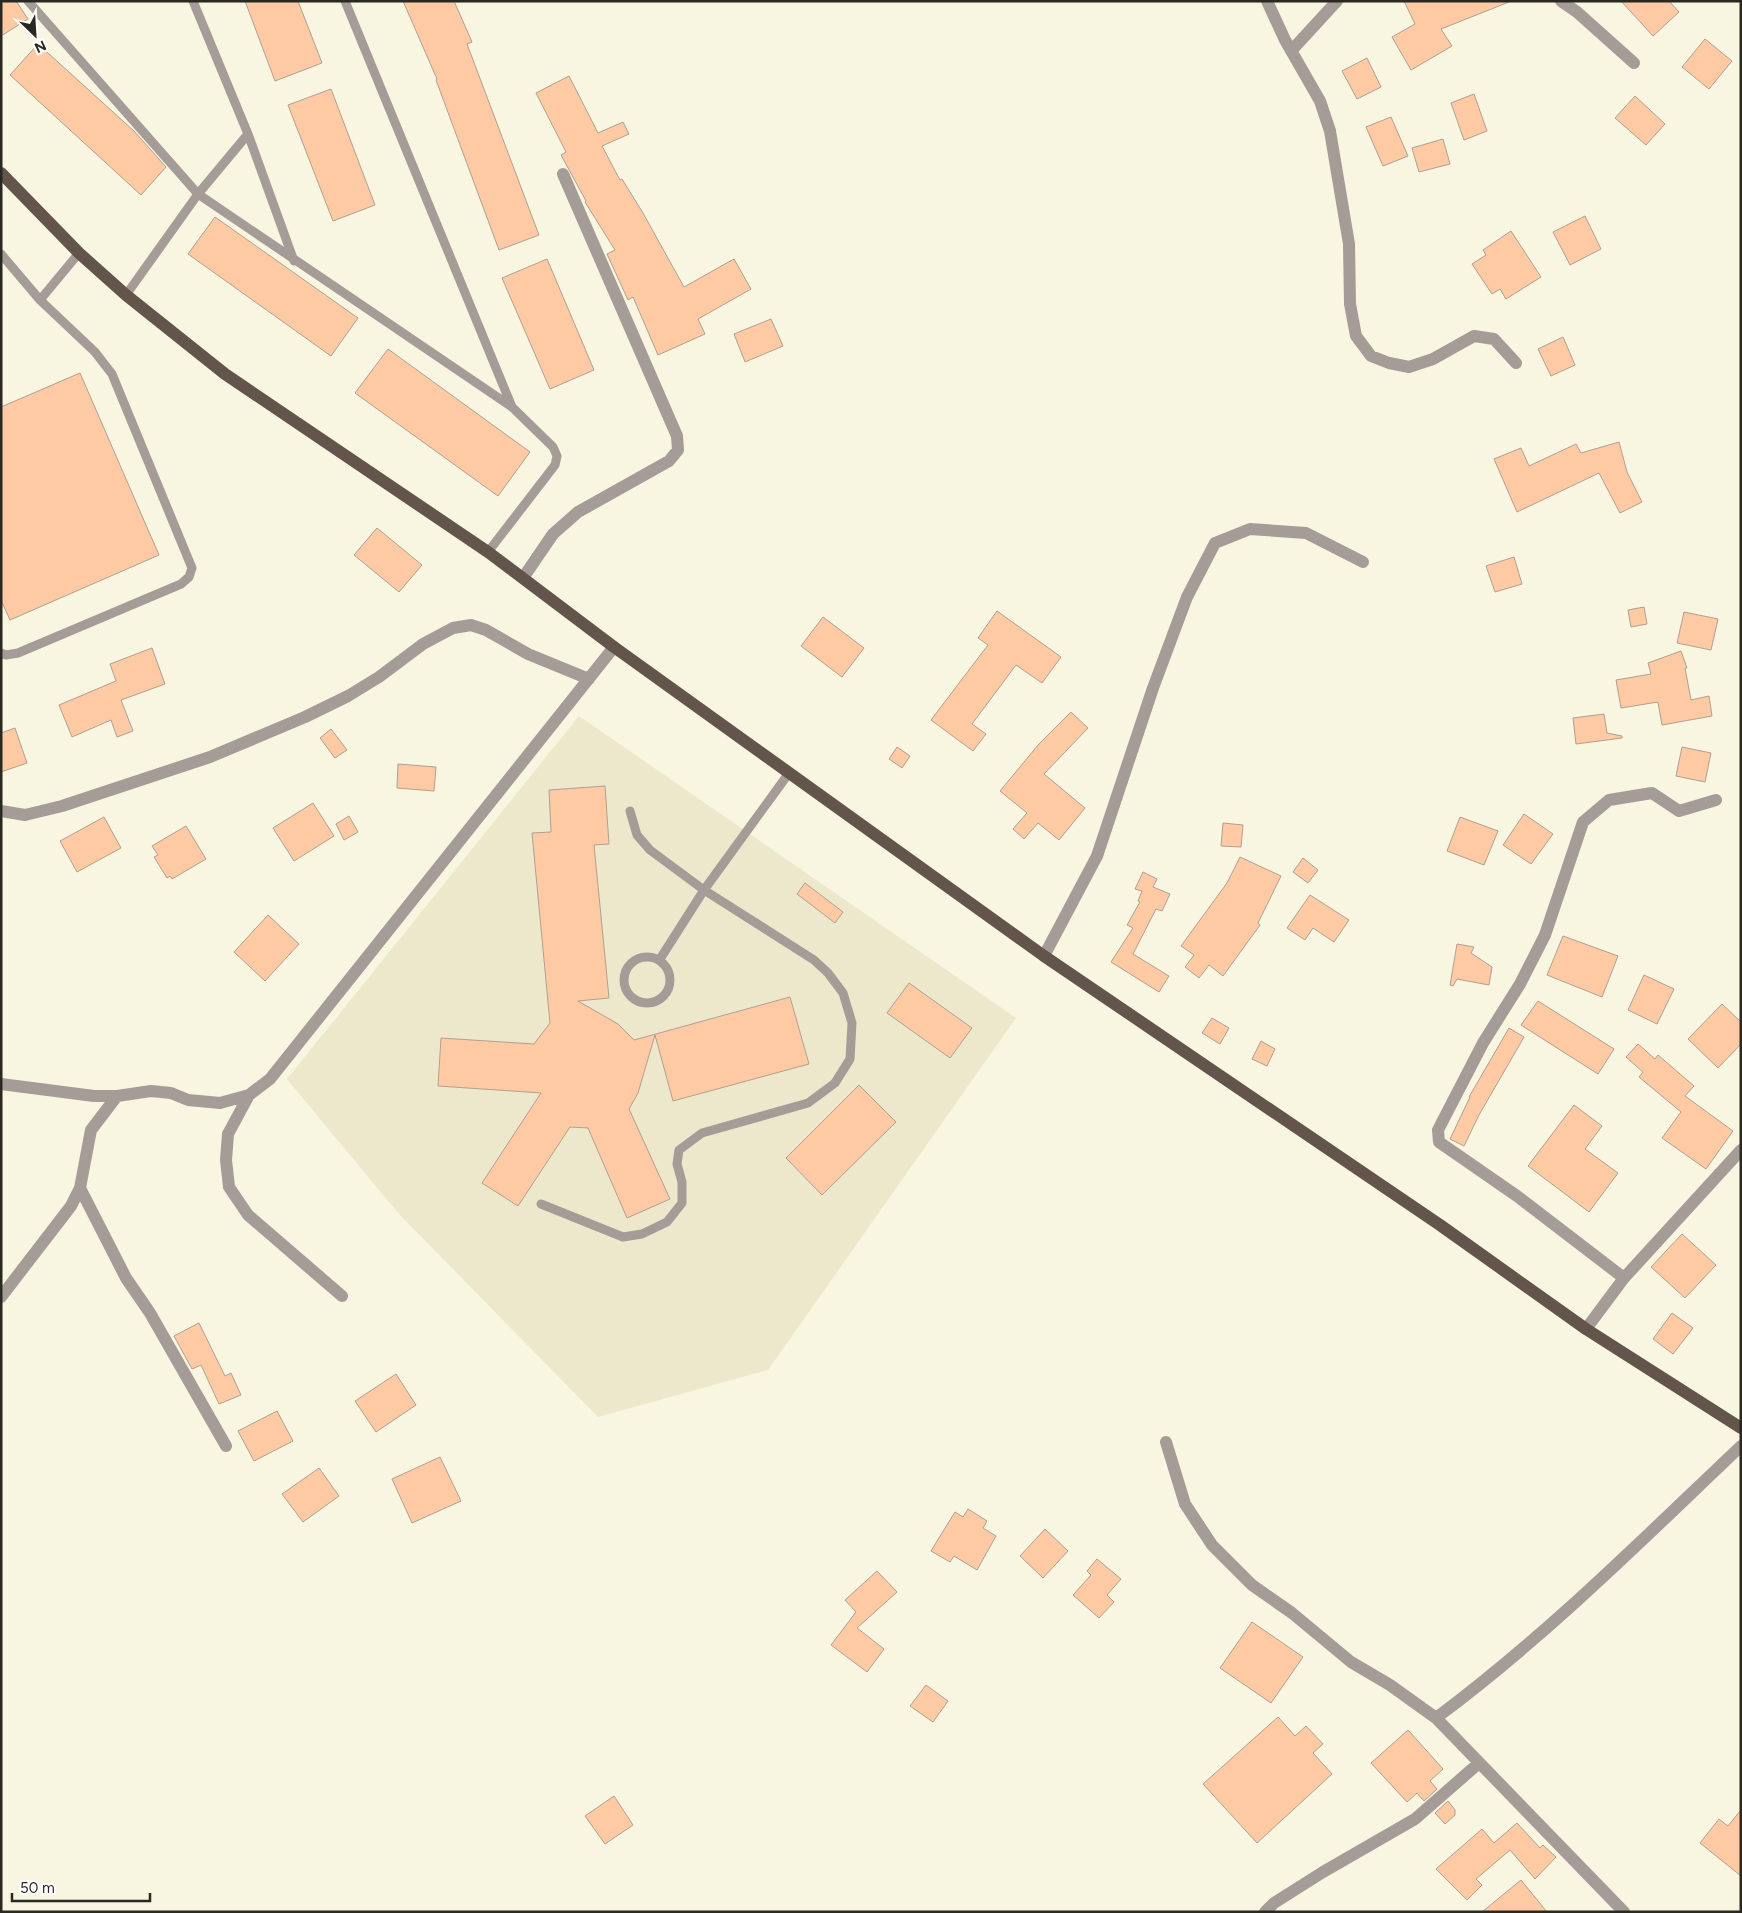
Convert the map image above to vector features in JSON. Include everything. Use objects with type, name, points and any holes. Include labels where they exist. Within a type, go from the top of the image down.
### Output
[{"type":"main road","points":[[1,173],[79,253],[126,296],[225,374],[488,552],[614,647],[1044,956],[1440,1225],[1586,1329],[1741,1428]]},
{"type":"street","points":[[1267,1],[1320,101],[1330,131],[1349,244],[1350,304],[1356,336],[1371,356],[1389,363],[1409,366],[1433,359],[1474,336],[1494,339],[1516,364]]},
{"type":"street","points":[[1292,50],[1337,1]]},
{"type":"street","points":[[1561,1],[1577,12],[1634,63]]},
{"type":"street","points":[[523,578],[553,534],[578,512],[669,461],[678,450],[677,436],[563,174]]},
{"type":"street","points":[[1044,956],[1097,856],[1186,596],[1215,544],[1250,529],[1306,533],[1363,562]]},
{"type":"street","points":[[1,811],[25,815],[62,806],[210,757],[305,717],[348,696],[380,677],[423,644],[453,628],[471,625],[486,630],[528,654],[588,679]]},
{"type":"street","points":[[1,1084],[94,1096],[117,1096],[151,1091],[171,1092],[188,1100],[220,1103],[249,1095],[270,1079],[614,647]]},
{"type":"street","points":[[1624,1278],[1517,1196],[1438,1142],[1438,1130],[1483,1043],[1520,984],[1545,935],[1583,822],[1609,800],[1652,793],[1679,811],[1716,800]]},
{"type":"street","points":[[249,1095],[228,1134],[226,1160],[229,1187],[248,1215],[342,1296]]},
{"type":"street","points":[[1,1297],[71,1206],[80,1188],[91,1130],[117,1096]]},
{"type":"street","points":[[1586,1329],[1624,1278],[1741,1150]]},
{"type":"street","points":[[80,1188],[126,1278],[150,1313],[226,1446]]},
{"type":"street","points":[[1166,1442],[1185,1504],[1212,1545],[1252,1585],[1292,1613],[1351,1662],[1390,1685],[1436,1718],[1622,1911]]},
{"type":"street","points":[[1436,1718],[1478,1686],[1614,1567],[1741,1446]]},
{"type":"street","points":[[1265,1912],[1274,1902],[1415,1820],[1479,1763]]},
{"type":"lane","points":[[28,1],[198,194],[294,261],[512,407],[553,447],[557,456],[556,465],[488,552]]},
{"type":"lane","points":[[193,1],[248,134],[294,261]]},
{"type":"lane","points":[[345,1],[512,407]]},
{"type":"lane","points":[[126,296],[198,194],[248,134]]},
{"type":"lane","points":[[40,300],[79,253]]},
{"type":"lane","points":[[1,254],[40,300],[95,352],[112,374],[192,568],[189,576],[181,584],[18,653],[6,655],[1,653]]},
{"type":"lane","points":[[660,959],[704,890],[789,773]]},
{"type":"lane","points":[[541,1204],[623,1237],[642,1234],[667,1222],[682,1202],[682,1182],[677,1164],[679,1150],[702,1133],[808,1103],[835,1083],[850,1059],[852,1023],[843,993],[828,973],[814,960],[704,890],[650,850],[637,834],[630,811]]},
{"type":"lane","points":[[646,956],[660,959],[668,969],[671,982],[666,995],[654,1002],[641,1003],[629,996],[623,984],[625,971],[634,960],[646,956]]},
{"type":"shaded area","points":[[579,716],[1016,1018],[768,1370],[598,1417],[398,1213],[287,1079]]},
{"type":"building","points":[[1,1],[16,1],[28,19],[1,36]]},
{"type":"building","points":[[245,1],[298,1],[322,63],[275,81]]},
{"type":"building","points":[[403,1],[454,1],[472,42],[467,44],[539,235],[499,250],[437,79]]},
{"type":"building","points":[[1404,1],[1509,2],[1441,29],[1452,46],[1411,70],[1392,37],[1415,24]]},
{"type":"building","points":[[1621,1],[1669,1],[1679,12],[1653,36]]},
{"type":"building","points":[[1705,39],[1732,61],[1709,89],[1682,67]]},
{"type":"building","points":[[38,44],[134,131],[166,167],[141,195],[10,75]]},
{"type":"building","points":[[1367,58],[1381,87],[1357,99],[1342,71]]},
{"type":"building","points":[[569,76],[598,133],[623,122],[629,134],[602,146],[620,180],[622,179],[643,213],[684,287],[734,259],[751,289],[698,319],[705,334],[658,355],[633,297],[628,300],[607,254],[615,250],[585,202],[561,155],[566,152],[536,93]]},
{"type":"building","points":[[331,89],[375,205],[333,221],[288,105]]},
{"type":"building","points":[[1474,94],[1487,131],[1464,140],[1451,103]]},
{"type":"building","points":[[1635,96],[1665,124],[1646,145],[1615,118]]},
{"type":"building","points":[[1391,117],[1408,156],[1383,166],[1366,127]]},
{"type":"building","points":[[1443,139],[1450,164],[1419,172],[1412,148]]},
{"type":"building","points":[[1585,216],[1601,249],[1570,265],[1553,232]]},
{"type":"building","points":[[215,217],[358,318],[331,356],[188,254]]},
{"type":"building","points":[[1511,231],[1541,277],[1506,299],[1500,289],[1492,294],[1472,264],[1486,255],[1483,250]]},
{"type":"building","points":[[547,259],[594,370],[550,389],[502,278]]},
{"type":"building","points":[[771,319],[783,346],[745,362],[734,334]]},
{"type":"building","points":[[1563,337],[1575,365],[1551,376],[1538,349]]},
{"type":"building","points":[[388,349],[530,452],[498,496],[355,393]]},
{"type":"building","points":[[80,373],[159,555],[10,620],[1,600],[1,407]]},
{"type":"building","points":[[1619,442],[1627,472],[1642,502],[1620,513],[1599,473],[1517,512],[1494,459],[1521,448],[1529,466],[1576,444],[1581,453]]},
{"type":"building","points":[[377,528],[422,565],[399,592],[354,555]]},
{"type":"building","points":[[1514,557],[1522,584],[1495,592],[1486,566]]},
{"type":"building","points":[[1644,607],[1647,624],[1631,627],[1628,610]]},
{"type":"building","points":[[997,611],[1061,657],[1042,683],[1016,665],[972,724],[986,734],[973,751],[931,720],[988,645],[978,638]]},
{"type":"building","points":[[1684,612],[1718,619],[1711,650],[1677,643]]},
{"type":"building","points":[[823,617],[864,648],[842,677],[801,646]]},
{"type":"building","points":[[152,648],[165,684],[121,700],[133,731],[117,737],[111,720],[72,737],[59,705],[116,681],[110,664]]},
{"type":"building","points":[[1681,651],[1687,668],[1685,668],[1691,700],[1709,696],[1712,716],[1662,725],[1658,702],[1621,708],[1616,680],[1651,674],[1648,663]]},
{"type":"building","points":[[1071,712],[1088,728],[1044,774],[1085,808],[1059,840],[1038,823],[1024,839],[1013,829],[1027,813],[1000,791],[1039,744]]},
{"type":"building","points":[[1604,714],[1607,733],[1622,736],[1622,738],[1576,744],[1573,718]]},
{"type":"building","points":[[15,728],[27,763],[1,772],[1,733]]},
{"type":"building","points":[[331,729],[347,750],[335,758],[320,738]]},
{"type":"building","points":[[897,747],[910,756],[902,768],[889,759]]},
{"type":"building","points":[[1682,747],[1711,753],[1705,782],[1676,776]]},
{"type":"building","points":[[398,764],[436,767],[434,791],[397,788]]},
{"type":"building","points":[[605,786],[609,844],[594,845],[609,998],[578,1001],[618,1024],[634,1040],[790,997],[809,1064],[673,1101],[655,1035],[638,1093],[629,1109],[670,1199],[627,1218],[588,1128],[570,1127],[518,1206],[482,1183],[541,1093],[438,1086],[441,1038],[534,1044],[550,1023],[532,833],[551,832],[549,790]]},
{"type":"building","points":[[313,803],[334,836],[294,861],[273,828]]},
{"type":"building","points":[[1524,814],[1553,834],[1531,864],[1503,845]]},
{"type":"building","points":[[349,816],[358,832],[344,840],[336,824]]},
{"type":"building","points":[[104,817],[121,848],[77,872],[60,841]]},
{"type":"building","points":[[1460,817],[1498,831],[1484,865],[1447,851]]},
{"type":"building","points":[[1223,823],[1243,825],[1241,847],[1221,846]]},
{"type":"building","points":[[186,826],[206,859],[172,879],[170,876],[167,878],[154,857],[158,855],[152,846]]},
{"type":"building","points":[[1240,857],[1281,876],[1258,923],[1260,925],[1223,976],[1209,965],[1199,978],[1185,967],[1194,955],[1181,946],[1227,883]]},
{"type":"building","points":[[1303,858],[1318,870],[1308,883],[1293,872]]},
{"type":"building","points":[[1143,872],[1157,879],[1153,887],[1170,894],[1162,911],[1156,909],[1133,954],[1169,976],[1159,992],[1111,962],[1133,928],[1127,925],[1140,902],[1138,901],[1142,891],[1135,889]]},
{"type":"building","points":[[805,883],[843,912],[835,923],[797,894]]},
{"type":"building","points":[[1310,895],[1349,920],[1334,942],[1313,928],[1305,940],[1287,928]]},
{"type":"building","points":[[268,915],[299,944],[265,981],[234,952]]},
{"type":"building","points":[[1563,936],[1618,956],[1602,997],[1547,975]]},
{"type":"building","points":[[1457,944],[1474,947],[1471,953],[1492,967],[1489,985],[1457,979],[1453,986],[1450,985]]},
{"type":"building","points":[[1644,975],[1674,989],[1657,1024],[1628,1010]]},
{"type":"building","points":[[909,983],[972,1028],[950,1058],[887,1013]]},
{"type":"building","points":[[1538,1001],[1614,1049],[1598,1074],[1521,1025]]},
{"type":"building","points":[[1722,1004],[1741,1022],[1741,1044],[1718,1068],[1688,1039]]},
{"type":"building","points":[[1212,1018],[1229,1028],[1220,1044],[1202,1033]]},
{"type":"building","points":[[1509,1028],[1524,1037],[1479,1115],[1464,1146],[1450,1139],[1469,1097]]},
{"type":"building","points":[[1261,1041],[1275,1049],[1267,1066],[1252,1059]]},
{"type":"building","points":[[1638,1044],[1655,1059],[1658,1055],[1694,1086],[1685,1096],[1733,1131],[1706,1169],[1662,1138],[1681,1112],[1639,1077],[1643,1072],[1626,1057]]},
{"type":"building","points":[[859,1085],[896,1122],[822,1195],[786,1158]]},
{"type":"building","points":[[1574,1105],[1602,1126],[1585,1149],[1618,1173],[1589,1212],[1528,1166]]},
{"type":"building","points":[[1682,1234],[1716,1265],[1685,1298],[1651,1267]]},
{"type":"building","points":[[1672,1313],[1693,1328],[1673,1354],[1653,1339]]},
{"type":"building","points":[[199,1323],[225,1376],[231,1373],[241,1395],[219,1404],[201,1365],[192,1369],[174,1336]]},
{"type":"building","points":[[396,1374],[416,1405],[376,1432],[355,1401]]},
{"type":"building","points":[[277,1411],[293,1441],[254,1461],[238,1431]]},
{"type":"building","points":[[440,1457],[461,1501],[412,1523],[392,1479]]},
{"type":"building","points":[[319,1468],[339,1496],[303,1522],[282,1494]]},
{"type":"building","points":[[968,1509],[987,1521],[983,1528],[996,1536],[977,1570],[954,1556],[950,1562],[931,1551],[955,1512],[963,1517]]},
{"type":"building","points":[[1045,1529],[1068,1551],[1043,1578],[1020,1556]]},
{"type":"building","points":[[1097,1559],[1121,1579],[1107,1595],[1114,1602],[1099,1618],[1073,1595],[1091,1575],[1087,1571]]},
{"type":"building","points":[[877,1571],[897,1592],[857,1628],[884,1649],[867,1672],[831,1645],[856,1612],[845,1600]]},
{"type":"building","points":[[1252,1622],[1303,1657],[1271,1703],[1220,1668]]},
{"type":"building","points":[[926,1685],[948,1701],[933,1722],[910,1706]]},
{"type":"building","points":[[1278,1717],[1295,1736],[1306,1726],[1323,1744],[1313,1753],[1332,1774],[1257,1843],[1203,1784]]},
{"type":"building","points":[[1408,1730],[1443,1769],[1430,1781],[1437,1789],[1424,1801],[1417,1793],[1407,1802],[1371,1763]]},
{"type":"building","points":[[614,1796],[633,1825],[605,1844],[585,1816]]},
{"type":"building","points":[[1448,1801],[1455,1810],[1455,1815],[1445,1824],[1435,1813]]},
{"type":"building","points":[[1741,1810],[1741,1876],[1700,1843],[1719,1819],[1728,1826]]},
{"type":"building","points":[[1517,1823],[1540,1848],[1543,1845],[1556,1857],[1535,1879],[1510,1850],[1476,1879],[1482,1885],[1467,1900],[1436,1869],[1482,1829],[1494,1843]]},
{"type":"building","points":[[1521,1880],[1547,1912],[1482,1912]]}]
